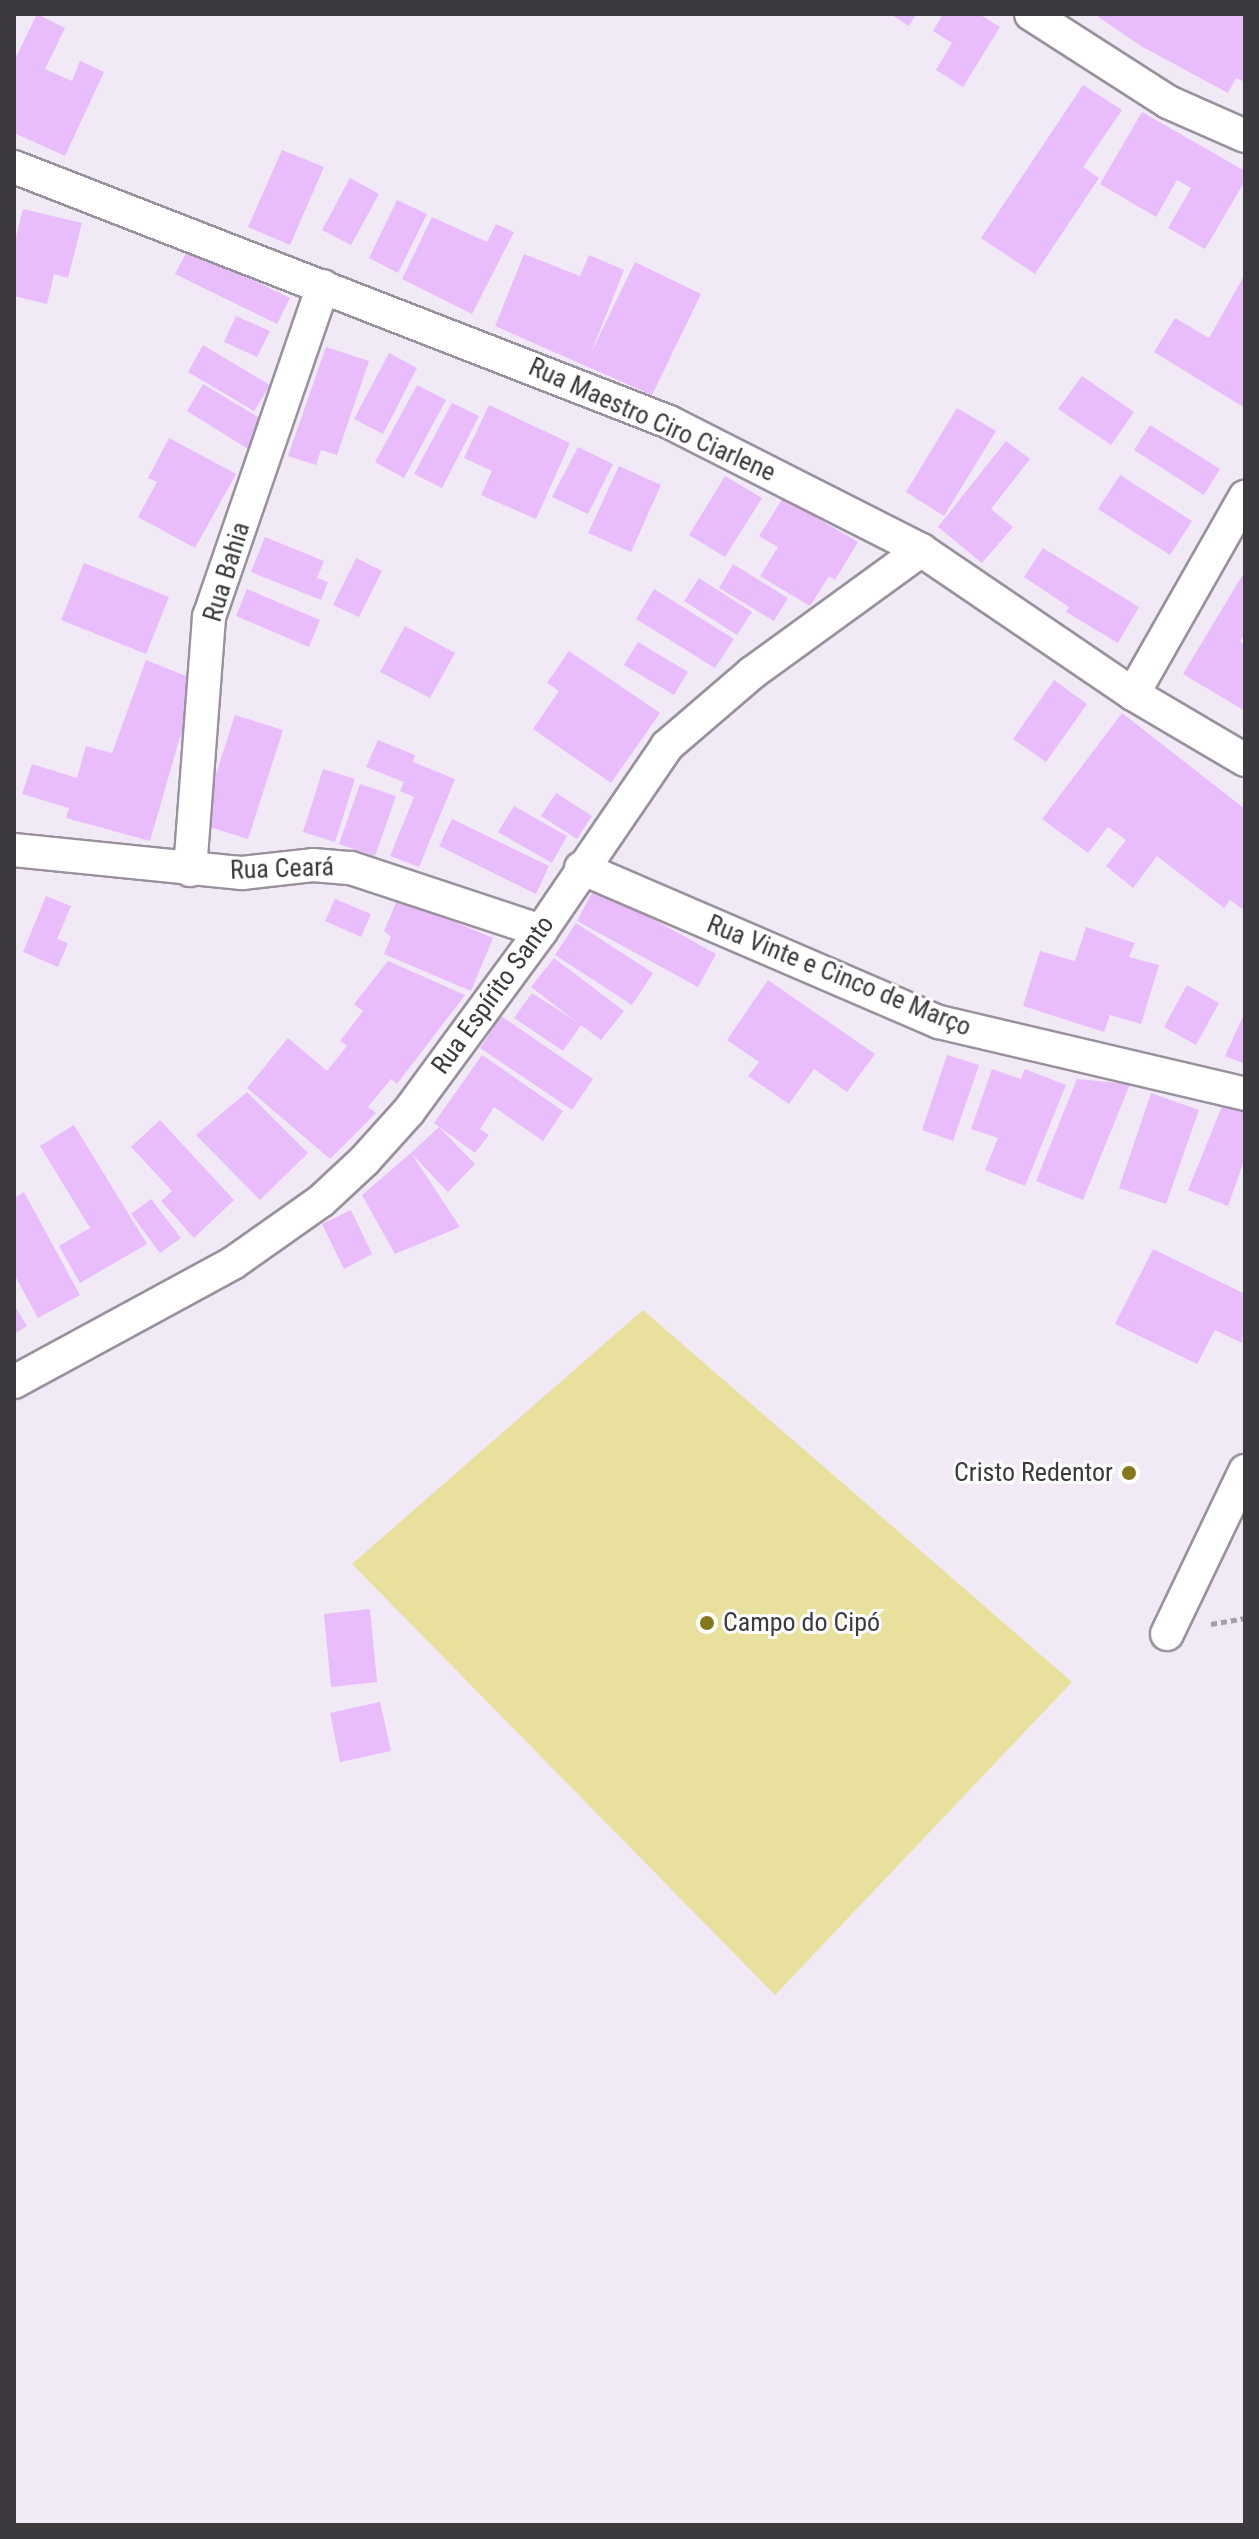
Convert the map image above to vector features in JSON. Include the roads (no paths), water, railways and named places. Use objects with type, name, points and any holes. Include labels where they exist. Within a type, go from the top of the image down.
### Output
[{"type":"street","points":[[1031,14],[1168,102],[1245,136]]},
{"type":"street","name":"Rua Maestro Ciro Ciarlene","points":[[14,167],[669,422],[921,550],[1133,694],[1245,760]]},
{"type":"street","name":"Rua Bahia","points":[[190,870],[209,617],[323,286]]},
{"type":"street","points":[[1133,694],[1245,497]]},
{"type":"street","name":"Rua Espírito Santo","points":[[14,1382],[233,1263],[321,1201],[364,1161],[409,1111],[541,931],[581,868],[667,746],[708,707],[921,550]]},
{"type":"street","name":"Rua Ceará","points":[[14,850],[242,873],[313,865],[351,868],[541,931]]},
{"type":"street","name":"Rua Vinte e Cinco de Março","points":[[581,868],[939,1022],[1245,1094]]},
{"type":"street","points":[[1167,1634],[1245,1471]]},
{"type":"place","name":"Cristo Redentor","points":[[1129,1473]]},
{"type":"place","name":"Campo do Cipó","points":[[707,1623]]}]
